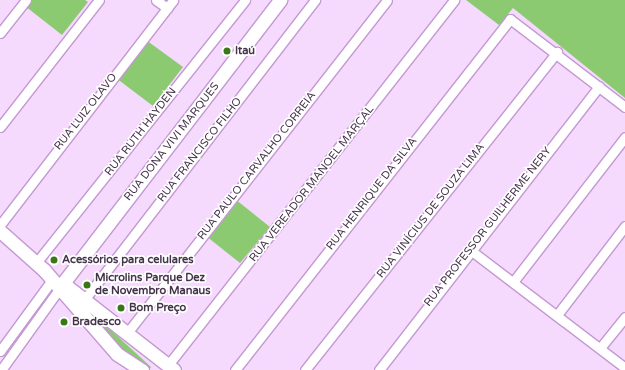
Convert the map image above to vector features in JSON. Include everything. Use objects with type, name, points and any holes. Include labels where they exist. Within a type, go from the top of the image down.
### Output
[{"type":"street","points":[[0,33],[26,0]]},
{"type":"street","points":[[0,127],[99,0]]},
{"type":"street","points":[[156,0],[167,8]]},
{"type":"street","name":"RUA LUIZ OLAVO","points":[[0,225],[173,0]]},
{"type":"street","name":"RUA RUTH HAYDEN","points":[[36,263],[245,0]]},
{"type":"street","name":"RUA DONA VIVI MARQUES","points":[[56,281],[280,0]]},
{"type":"street","name":"RUA FRANCISCO FILHO","points":[[84,300],[316,0]]},
{"type":"street","name":"RUA PAULO CARVALHO CORREIA","points":[[127,333],[387,0]]},
{"type":"street","name":"RUA VEREADOR MANOEL MARÇAL","points":[[169,368],[454,0]]},
{"type":"street","name":"RUA HENRIQUE DA SILVA","points":[[235,370],[510,19],[557,52]]},
{"type":"street","points":[[557,52],[625,106]]},
{"type":"street","name":"RUA VINÍCIUS DE SOUZA LIMA","points":[[305,370],[557,52]]},
{"type":"street","name":"RUA PROFESSOR GUILHERME NERY","points":[[379,370],[469,249],[599,86]]},
{"type":"street","points":[[513,282],[625,137]]},
{"type":"street","points":[[557,315],[625,226]]},
{"type":"street","points":[[0,231],[56,281],[84,300],[127,333],[169,368]]},
{"type":"street","points":[[469,249],[625,368]]},
{"type":"street","points":[[56,281],[117,354],[142,370]]},
{"type":"street","points":[[0,351],[56,281]]},
{"type":"street","points":[[1,370],[56,281]]},
{"type":"street","points":[[600,348],[625,317]]},
{"type":"street","points":[[96,329],[110,320]]},
{"type":"street","points":[[117,354],[122,370]]},
{"type":"green space","points":[[30,0],[85,0],[88,2],[62,35],[25,6]]},
{"type":"green space","points":[[466,0],[625,0],[625,98],[513,8],[499,25]]},
{"type":"green space","points":[[146,40],[183,67],[153,106],[116,78]]},
{"type":"green space","points":[[235,199],[270,227],[240,263],[206,236]]},
{"type":"green space","points":[[77,299],[151,367],[149,370],[101,335]]},
{"type":"place","name":"Itaú","points":[[227,51]]},
{"type":"place","name":"Acessórios para celulares","points":[[54,260]]},
{"type":"place","name":"Microlins Parque Dez de Novembro Manaus","points":[[87,285]]},
{"type":"place","name":"Bom Preço","points":[[121,308]]},
{"type":"place","name":"Bradesco","points":[[64,322]]}]
